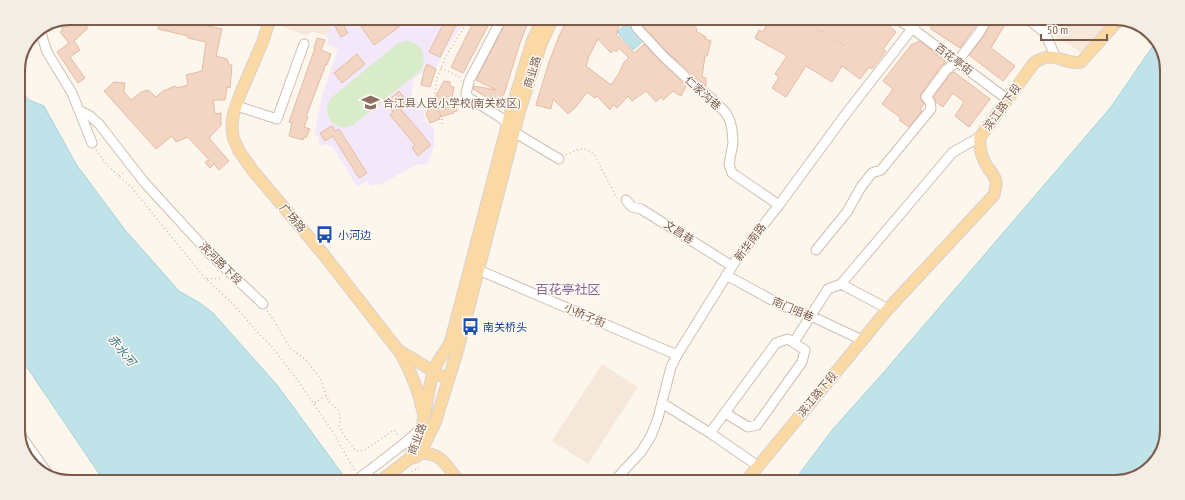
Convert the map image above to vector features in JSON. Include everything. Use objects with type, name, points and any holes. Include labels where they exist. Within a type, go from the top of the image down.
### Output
[{"type":"main road","name":"广场路","points":[[268,25],[236,106],[232,126],[233,137],[239,151],[254,172],[324,255],[398,350],[448,380]]},
{"type":"main road","name":"商业路","points":[[409,459],[416,457],[420,453],[427,424],[433,372],[451,340],[474,268],[532,42],[540,25]]},
{"type":"main road","name":"商业路","points":[[511,127],[541,44],[550,25]]},
{"type":"main road","name":"滨江路下段","points":[[751,475],[888,309],[994,194],[996,183],[994,175],[983,158],[979,145],[980,137],[1034,63],[1047,57],[1061,58],[1072,63],[1081,62],[1114,25]]},
{"type":"main road","name":"商业路","points":[[409,459],[448,380],[458,349],[474,268]]},
{"type":"main road","points":[[398,350],[410,371],[427,424],[434,436],[435,444],[445,463],[454,475]]},
{"type":"main road","points":[[420,453],[436,455],[445,463]]},
{"type":"main road","points":[[388,475],[409,459]]},
{"type":"street","points":[[497,25],[469,81],[466,94],[469,98],[559,159]]},
{"type":"street","name":"仁家沟巷","points":[[636,25],[664,57],[726,113],[732,130],[733,143],[729,164],[732,173],[779,205]]},
{"type":"street","name":"新华南路","points":[[619,475],[633,462],[646,445],[655,428],[666,383],[677,355],[726,275],[845,115],[916,25]]},
{"type":"street","name":"百花亭街","points":[[916,25],[957,62],[1007,99]]},
{"type":"street","points":[[816,250],[847,212],[861,187],[872,173],[880,170],[931,109],[930,102],[926,98],[946,70],[957,62],[984,25]]},
{"type":"street","points":[[1035,25],[1045,33],[1056,58]]},
{"type":"street","points":[[1045,33],[1052,25]]},
{"type":"street","name":"滨河路下段","points":[[42,35],[47,52],[72,93],[80,110],[99,124],[144,182],[210,254],[263,304]]},
{"type":"street","points":[[236,106],[277,119],[304,44]]},
{"type":"street","points":[[80,110],[92,143]]},
{"type":"street","points":[[794,342],[828,289],[841,284],[953,152],[980,137]]},
{"type":"street","name":"文昌巷","points":[[622,200],[632,207],[641,208],[732,266]]},
{"type":"street","name":"小桥子街","points":[[474,268],[677,355]]},
{"type":"street","name":"南门咀巷","points":[[726,275],[781,306],[811,316],[862,340]]},
{"type":"street","points":[[841,284],[888,309]]},
{"type":"street","points":[[710,433],[776,343],[788,339],[805,350],[802,362],[757,424],[748,427],[725,413]]},
{"type":"street","points":[[662,403],[710,433],[758,466]]},
{"type":"street","points":[[361,475],[402,445],[427,424]]},
{"type":"street","points":[[28,446],[42,465]]},
{"type":"path","points":[[442,124],[442,118],[434,100],[437,78],[447,54],[466,25]]},
{"type":"path","points":[[820,30],[824,32]]},
{"type":"path","points":[[837,40],[844,44]]},
{"type":"path","points":[[441,68],[464,80]]},
{"type":"path","points":[[92,143],[100,157],[135,191],[204,277],[234,305],[268,343],[298,381],[331,429],[357,475]]},
{"type":"path","points":[[559,159],[579,149],[585,149],[594,154],[611,189],[622,200]]},
{"type":"path","points":[[263,304],[273,318],[290,348],[310,365],[320,378],[329,402],[339,411],[339,425],[342,434],[356,451],[363,451],[394,430],[402,445]]},
{"type":"path","points":[[314,404],[326,396]]},
{"type":"shaded area","points":[[279,25],[330,25],[331,31],[327,35],[312,32],[304,35]]},
{"type":"shaded area","name":"合江县人民小学校(南关校区)","points":[[330,25],[463,25],[444,51],[436,69],[424,71],[414,79],[411,96],[422,108],[426,121],[434,128],[434,146],[428,163],[413,166],[382,184],[371,186],[367,181],[357,187],[333,147],[326,144],[319,146],[319,137],[314,136],[322,96],[338,49],[327,44],[329,38],[327,35],[331,31]]},
{"type":"shaded area","points":[[1063,25],[1110,25],[1085,55],[1054,35]]},
{"type":"shaded area","points":[[602,364],[638,387],[588,464],[552,441]]},
{"type":"green space","points":[[407,41],[417,45],[424,56],[424,61],[420,71],[353,125],[340,127],[331,121],[327,111],[331,98],[398,43]]},
{"type":"water","points":[[625,25],[630,27],[643,41],[633,50],[617,32]]},
{"type":"water","points":[[1153,46],[1157,53],[1160,67],[1160,430],[1157,447],[1149,460],[1129,473],[1115,475],[798,475],[833,429],[884,372],[1111,107]]},
{"type":"water","name":"赤水河","points":[[25,96],[29,100],[44,106],[76,164],[125,230],[179,291],[200,303],[213,313],[277,385],[343,475],[100,475],[25,364]]},
{"type":"building","points":[[85,25],[88,28],[74,41],[80,50],[70,57],[85,78],[78,83],[57,52],[69,43],[60,32],[63,30],[61,26]]},
{"type":"building","points":[[159,25],[204,25],[222,29],[216,56],[227,59],[229,65],[232,65],[230,88],[227,87],[225,100],[213,100],[215,114],[221,113],[221,125],[209,138],[229,161],[219,170],[214,164],[210,168],[205,162],[209,160],[188,137],[176,142],[172,136],[156,149],[104,91],[114,82],[125,83],[124,92],[131,100],[141,92],[148,90],[156,97],[163,91],[175,86],[177,88],[188,85],[186,75],[202,71],[206,42],[158,29]]},
{"type":"building","points":[[334,25],[343,25],[348,33],[341,37]]},
{"type":"building","points":[[360,25],[398,25],[399,27],[374,45]]},
{"type":"building","points":[[443,25],[456,25],[440,57],[429,52]]},
{"type":"building","points":[[472,25],[488,25],[463,73],[451,67]]},
{"type":"building","points":[[504,25],[527,25],[504,94],[498,102],[491,100],[473,89],[474,86],[496,90],[476,80]]},
{"type":"building","points":[[564,25],[620,25],[616,34],[634,53],[644,44],[686,86],[681,96],[673,91],[663,100],[661,97],[656,102],[646,91],[632,101],[628,96],[617,108],[613,105],[610,110],[597,96],[595,98],[587,92],[576,107],[568,114],[553,99],[551,109],[536,105],[549,62]],"holes":[[[598,39],[611,53],[614,50],[616,52],[619,48],[629,58],[624,62],[611,85],[586,66],[589,56]]]},
{"type":"building","points":[[642,25],[692,25],[697,29],[696,31],[706,37],[705,39],[711,41],[707,56],[705,56],[702,77],[706,78],[706,86],[668,53]]},
{"type":"building","points":[[767,25],[888,25],[896,32],[883,49],[886,51],[872,69],[869,67],[860,79],[842,66],[832,82],[806,66],[786,97],[772,88],[779,77],[775,74],[787,56],[755,38],[759,30],[763,32]]},
{"type":"building","points":[[931,25],[976,25],[960,48],[931,29]]},
{"type":"building","points":[[990,25],[1005,25],[991,48],[1015,66],[1003,81],[969,55],[984,36]]},
{"type":"building","points":[[317,38],[325,40],[321,50],[331,54],[306,117],[308,117],[304,127],[310,129],[306,138],[304,137],[303,140],[289,136],[292,123],[289,122],[315,48]]},
{"type":"building","points":[[920,41],[946,62],[941,66],[921,94],[920,99],[924,104],[920,109],[922,111],[909,127],[899,120],[901,118],[882,104],[893,89],[883,81],[911,45]]},
{"type":"building","points":[[357,54],[365,64],[342,83],[334,73]]},
{"type":"building","points":[[427,64],[436,69],[430,87],[421,85]]},
{"type":"building","points":[[954,72],[990,99],[969,127],[955,116],[964,102],[953,93],[943,107],[936,102],[934,97],[950,74]]},
{"type":"building","points":[[444,81],[450,82],[450,86],[454,87],[452,98],[457,111],[439,117],[440,119],[430,123],[426,114]]},
{"type":"building","points":[[399,91],[407,101],[399,107],[431,145],[418,156],[412,148],[415,145],[390,115],[393,112],[385,103]]},
{"type":"building","points":[[332,126],[335,131],[339,129],[367,173],[359,178],[333,136],[325,141],[320,133]]},
{"type":"place","name":"合江县人民小学校(南关校区)","points":[[370,103]]},
{"type":"place","name":"小河边","points":[[325,235]]},
{"type":"place","name":"南关桥头","points":[[470,327]]},
{"type":"district","name":"百花亭社区","points":[[568,289]]}]
